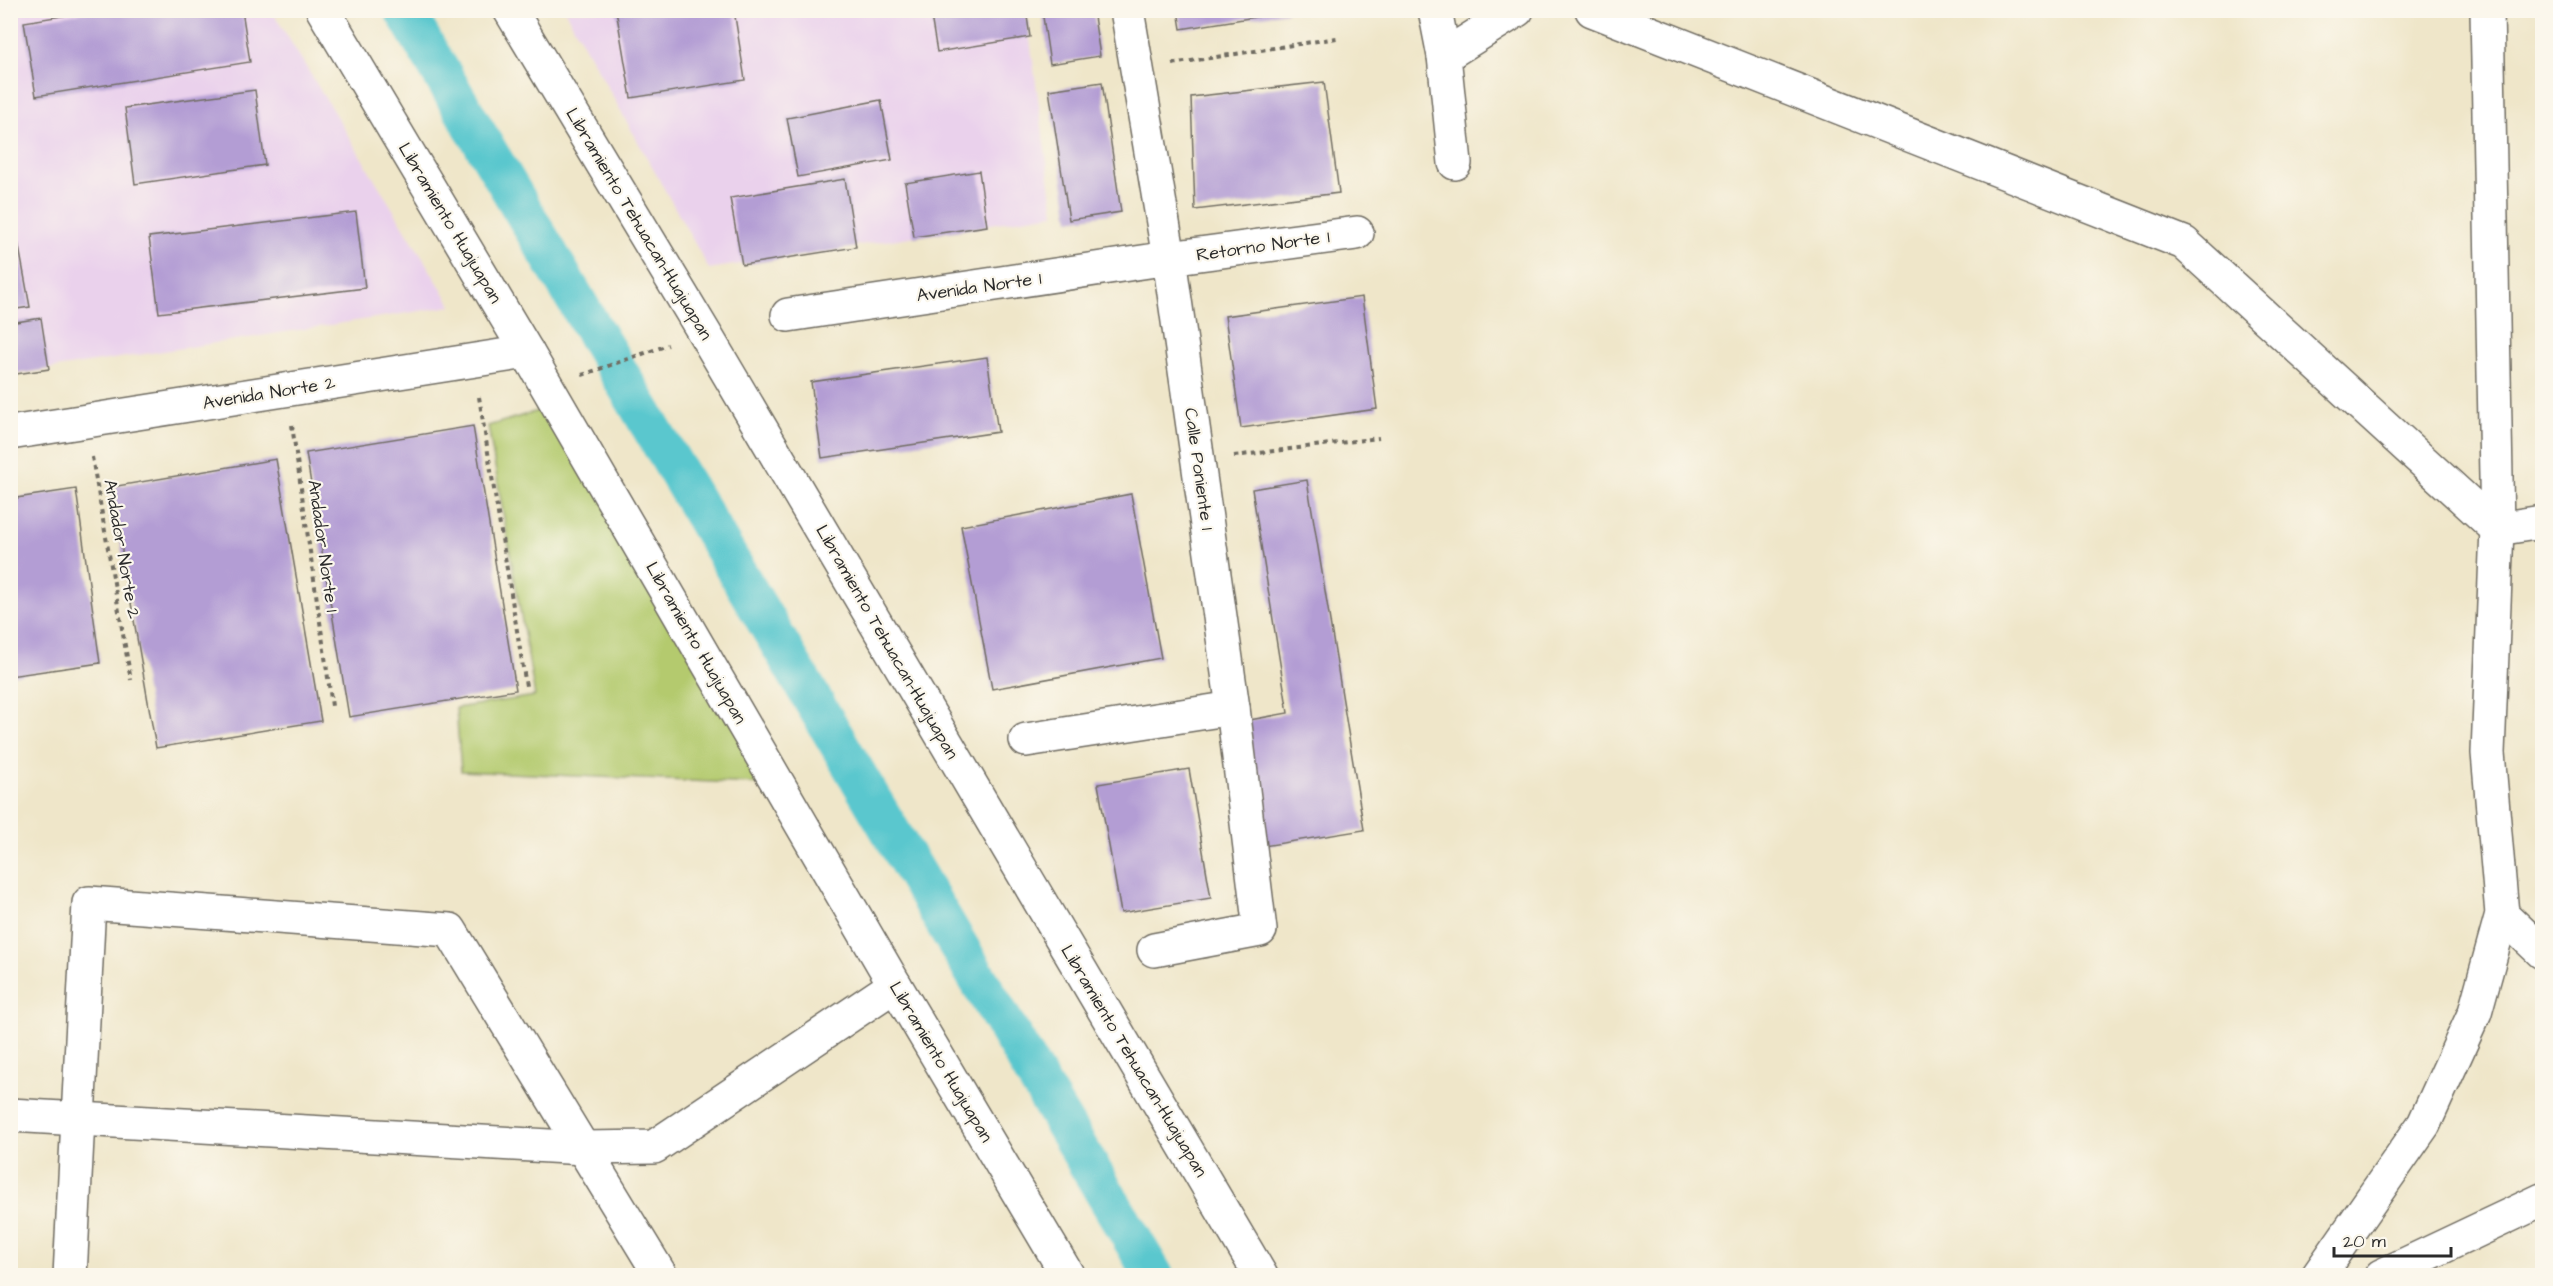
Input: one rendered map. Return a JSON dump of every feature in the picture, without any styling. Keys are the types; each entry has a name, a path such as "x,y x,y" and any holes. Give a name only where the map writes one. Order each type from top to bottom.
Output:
{"street":[{"name":"Libramiento Huajuapan","path":"323,10 528,352 895,985 1068,1275"},
{"name":"Libramiento Tehuacan-Huajuapan","path":"510,10 705,333 1261,1275"},
{"name":"Calle Poniente 1","path":"1126,10 1169,258 1233,708 1260,930 1154,950"},
{"path":"1435,10 1444,56 1455,163"},
{"path":"1444,56 1517,10"},
{"path":"1592,10 2184,243 2497,529"},
{"path":"2318,1275 2424,1124 2475,1012 2502,914 2488,753 2497,529 2487,10"},
{"name":"Retorno Norte 1","path":"1169,258 1357,233"},
{"name":"Avenida Norte 1","path":"788,315 1169,258"},
{"name":"Avenida Norte 2","path":"10,433 528,352"},
{"path":"2497,529 2542,522"},
{"path":"1026,740 1233,708"},
{"path":"69,1275 89,903 450,930 661,1275"},
{"path":"2502,914 2542,952"},
{"path":"10,1115 584,1148 654,1147 895,985"},
{"path":"2381,1275 2542,1200"}],"path":[{"path":"1137,70 1337,38"},
{"path":"546,385 705,333"},
{"path":"472,361 526,686"},
{"name":"Andador Norte 1","path":"287,390 332,706"},
{"path":"479,397 490,395"},
{"name":"Andador Norte 2","path":"86,422 131,680"},
{"path":"1198,460 1379,438"}],"shaded area":[{"path":"11,10 272,11 452,306 49,369 41,318 11,323"},
{"path":"565,11 1026,11 1054,214 709,269"}],"green space":[{"path":"558,405 779,785 461,771 456,708 535,696 488,426"}],"building":[{"path":"99,10 242,10 250,62 36,96 24,22"},
{"path":"616,10 734,10 745,80 631,98"},
{"path":"930,10 1026,10 1030,37 937,52"},
{"path":"1042,10 1093,10 1100,56 1050,64"},
{"path":"1178,10 1287,10 1287,12 1181,29"},
{"path":"1102,82 1121,212 1069,220 1049,90"},
{"path":"1324,82 1339,193 1195,210 1191,97"},
{"path":"255,90 265,165 135,184 125,108"},
{"path":"881,100 892,160 798,177 787,118"},
{"path":"979,171 987,226 914,237 905,183"},
{"path":"845,179 856,247 742,265 730,198"},
{"path":"10,198 30,307 10,310"},
{"path":"356,212 365,288 159,313 149,237"},
{"path":"1362,297 1377,409 1241,428 1225,316"},
{"path":"41,318 49,369 10,375 10,323"},
{"path":"987,357 998,432 822,458 811,382"},
{"path":"473,426 516,690 349,717 306,453"},
{"path":"276,459 321,721 156,748 111,487"},
{"path":"1307,480 1364,830 1264,846 1244,721 1288,713 1252,489"},
{"path":"76,489 100,663 10,676 10,499"},
{"path":"1131,494 1161,658 992,689 961,526"},
{"path":"1189,769 1211,898 1121,913 1098,784"}],"waterway":[{"path":"404,10 1154,1276"}]}
